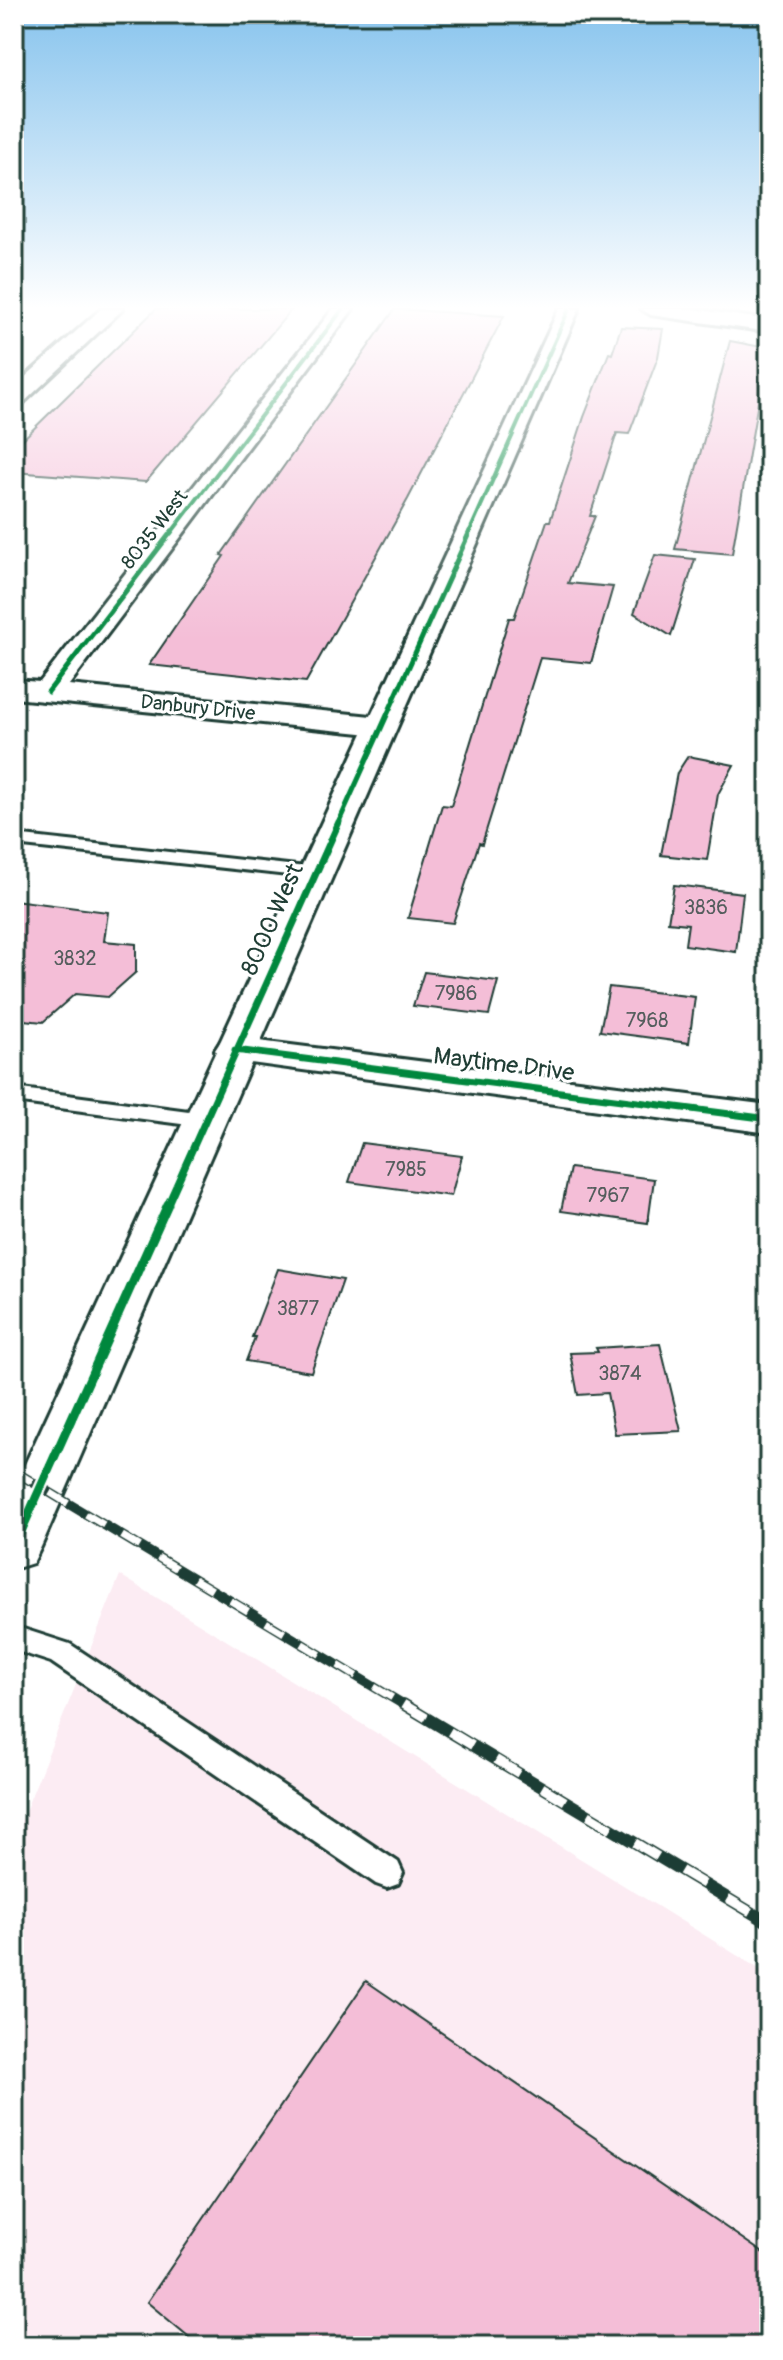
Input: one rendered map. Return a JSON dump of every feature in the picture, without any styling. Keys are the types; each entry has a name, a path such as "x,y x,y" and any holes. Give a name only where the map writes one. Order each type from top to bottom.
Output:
{"street":[{"name":"8035 West","path":"48,692 258,419"},
{"name":"8000 West","path":"14,1547 519,419"},
{"name":"Danbury Drive","path":"14,689 381,726"},
{"name":"Maytime Drive","path":"235,1050 769,1119"}],"lane":[{"path":"14,840 315,873"},
{"path":"14,1095 204,1120"},
{"path":"14,1638 60,1653 387,1873"}],"shaded area":[{"path":"120,1575 769,1975 769,2346 14,2346 14,1839"}],"building":[{"path":"43,419 199,419 146,482 14,472 14,448"},
{"path":"317,419 450,419 306,682 149,665 224,556 221,555"},
{"path":"583,419 635,419 629,434 617,433 590,516 595,516 568,583 613,587 591,663 540,658 482,844 479,843 453,923 408,918 442,805 451,806 509,618 514,618 547,521 550,521"},
{"path":"709,419 755,419 732,554 675,549"},
{"path":"655,555 695,559 671,636 634,613"},
{"path":"688,756 734,765 718,794 707,860 661,855 677,773"},
{"path":"674,885 743,893 736,952 685,945 688,924 668,922"},
{"path":"14,900 108,912 104,941 136,944 136,972 108,997 75,994 43,1022 14,1019"},
{"path":"424,972 498,981 489,1015 413,1006"},
{"path":"609,987 695,997 689,1043 600,1031"},
{"path":"362,1143 462,1156 451,1196 349,1182"},
{"path":"570,1168 654,1179 648,1223 561,1211"},
{"path":"278,1269 343,1280 311,1372 246,1361"},
{"path":"660,1344 681,1431 615,1434 607,1393 578,1395 570,1353"},
{"path":"366,1981 769,2257 769,2346 200,2346 147,2302"}],"railway":[{"path":"14,1471 406,1706"},
{"path":"403,1704 769,1923"}],"cycle path":[{"path":"48,692 258,419"},
{"path":"14,1547 520,419"},
{"path":"235,1050 769,1119"}]}
